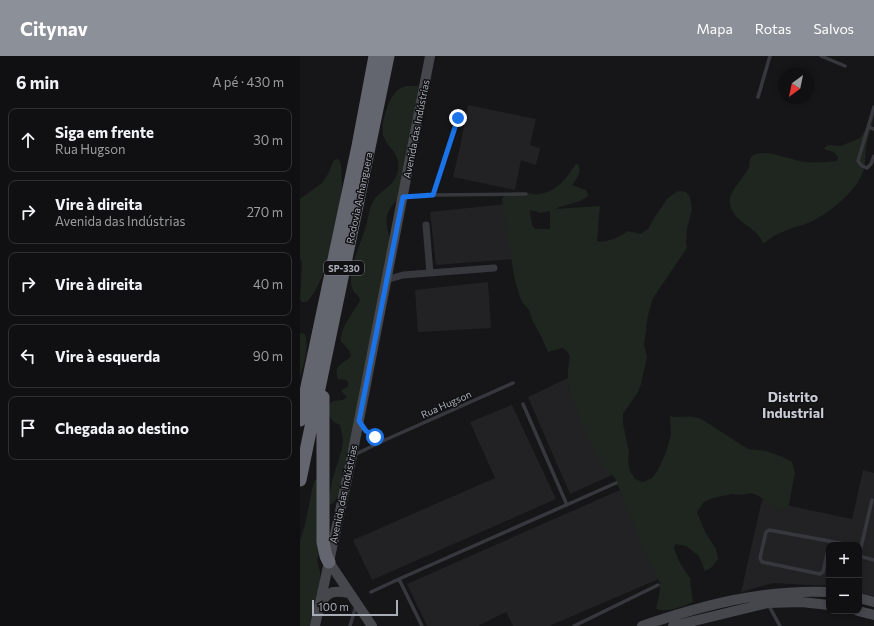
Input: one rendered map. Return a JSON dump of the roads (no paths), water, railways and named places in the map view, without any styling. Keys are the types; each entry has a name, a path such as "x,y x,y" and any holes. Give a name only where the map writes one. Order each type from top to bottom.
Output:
{"highway":[{"name":"Rodovia Anhanguera","path":"300,420 358,146 375,56"},
{"name":"Rodovia Anhanguera","path":"300,480 388,56"},
{"path":"319,387 324,399 322,436 323,542 329,562"}],"street":[{"name":"Avenida das Indústrias","path":"315,626 352,456 430,56"},
{"path":"426,225 430,273"},
{"path":"386,280 403,275 494,268"},
{"path":"329,562 372,626"},
{"path":"319,604 329,593 334,591 349,593"},
{"path":"642,626 673,615 764,594 803,591 826,592"},
{"path":"862,599 874,602"},
{"path":"673,626 768,603 801,602 826,605"},
{"path":"862,612 874,615"}],"lane":[{"path":"758,97 770,56"},
{"path":"821,56 844,66"},
{"path":"874,107 858,161 862,166 867,168 871,164 874,156"},
{"path":"433,195 458,118"},
{"path":"868,127 874,129"},
{"path":"403,197 433,195 526,194"},
{"name":"Rua Hugson","path":"352,456 513,383"},
{"path":"523,404 566,505"},
{"path":"359,421 366,431 375,437 385,440"},
{"path":"371,592 616,483"},
{"path":"862,543 872,500"},
{"path":"826,558 823,572 820,574 762,562 760,558 766,532 769,530 835,542"},
{"path":"862,557 874,560"},
{"path":"400,579 422,626"},
{"path":"574,626 658,585"},
{"path":"350,626 356,603"},
{"path":"768,603 780,626"}],"district":[{"name":"Distrito Industrial","path":"793,404"}]}
